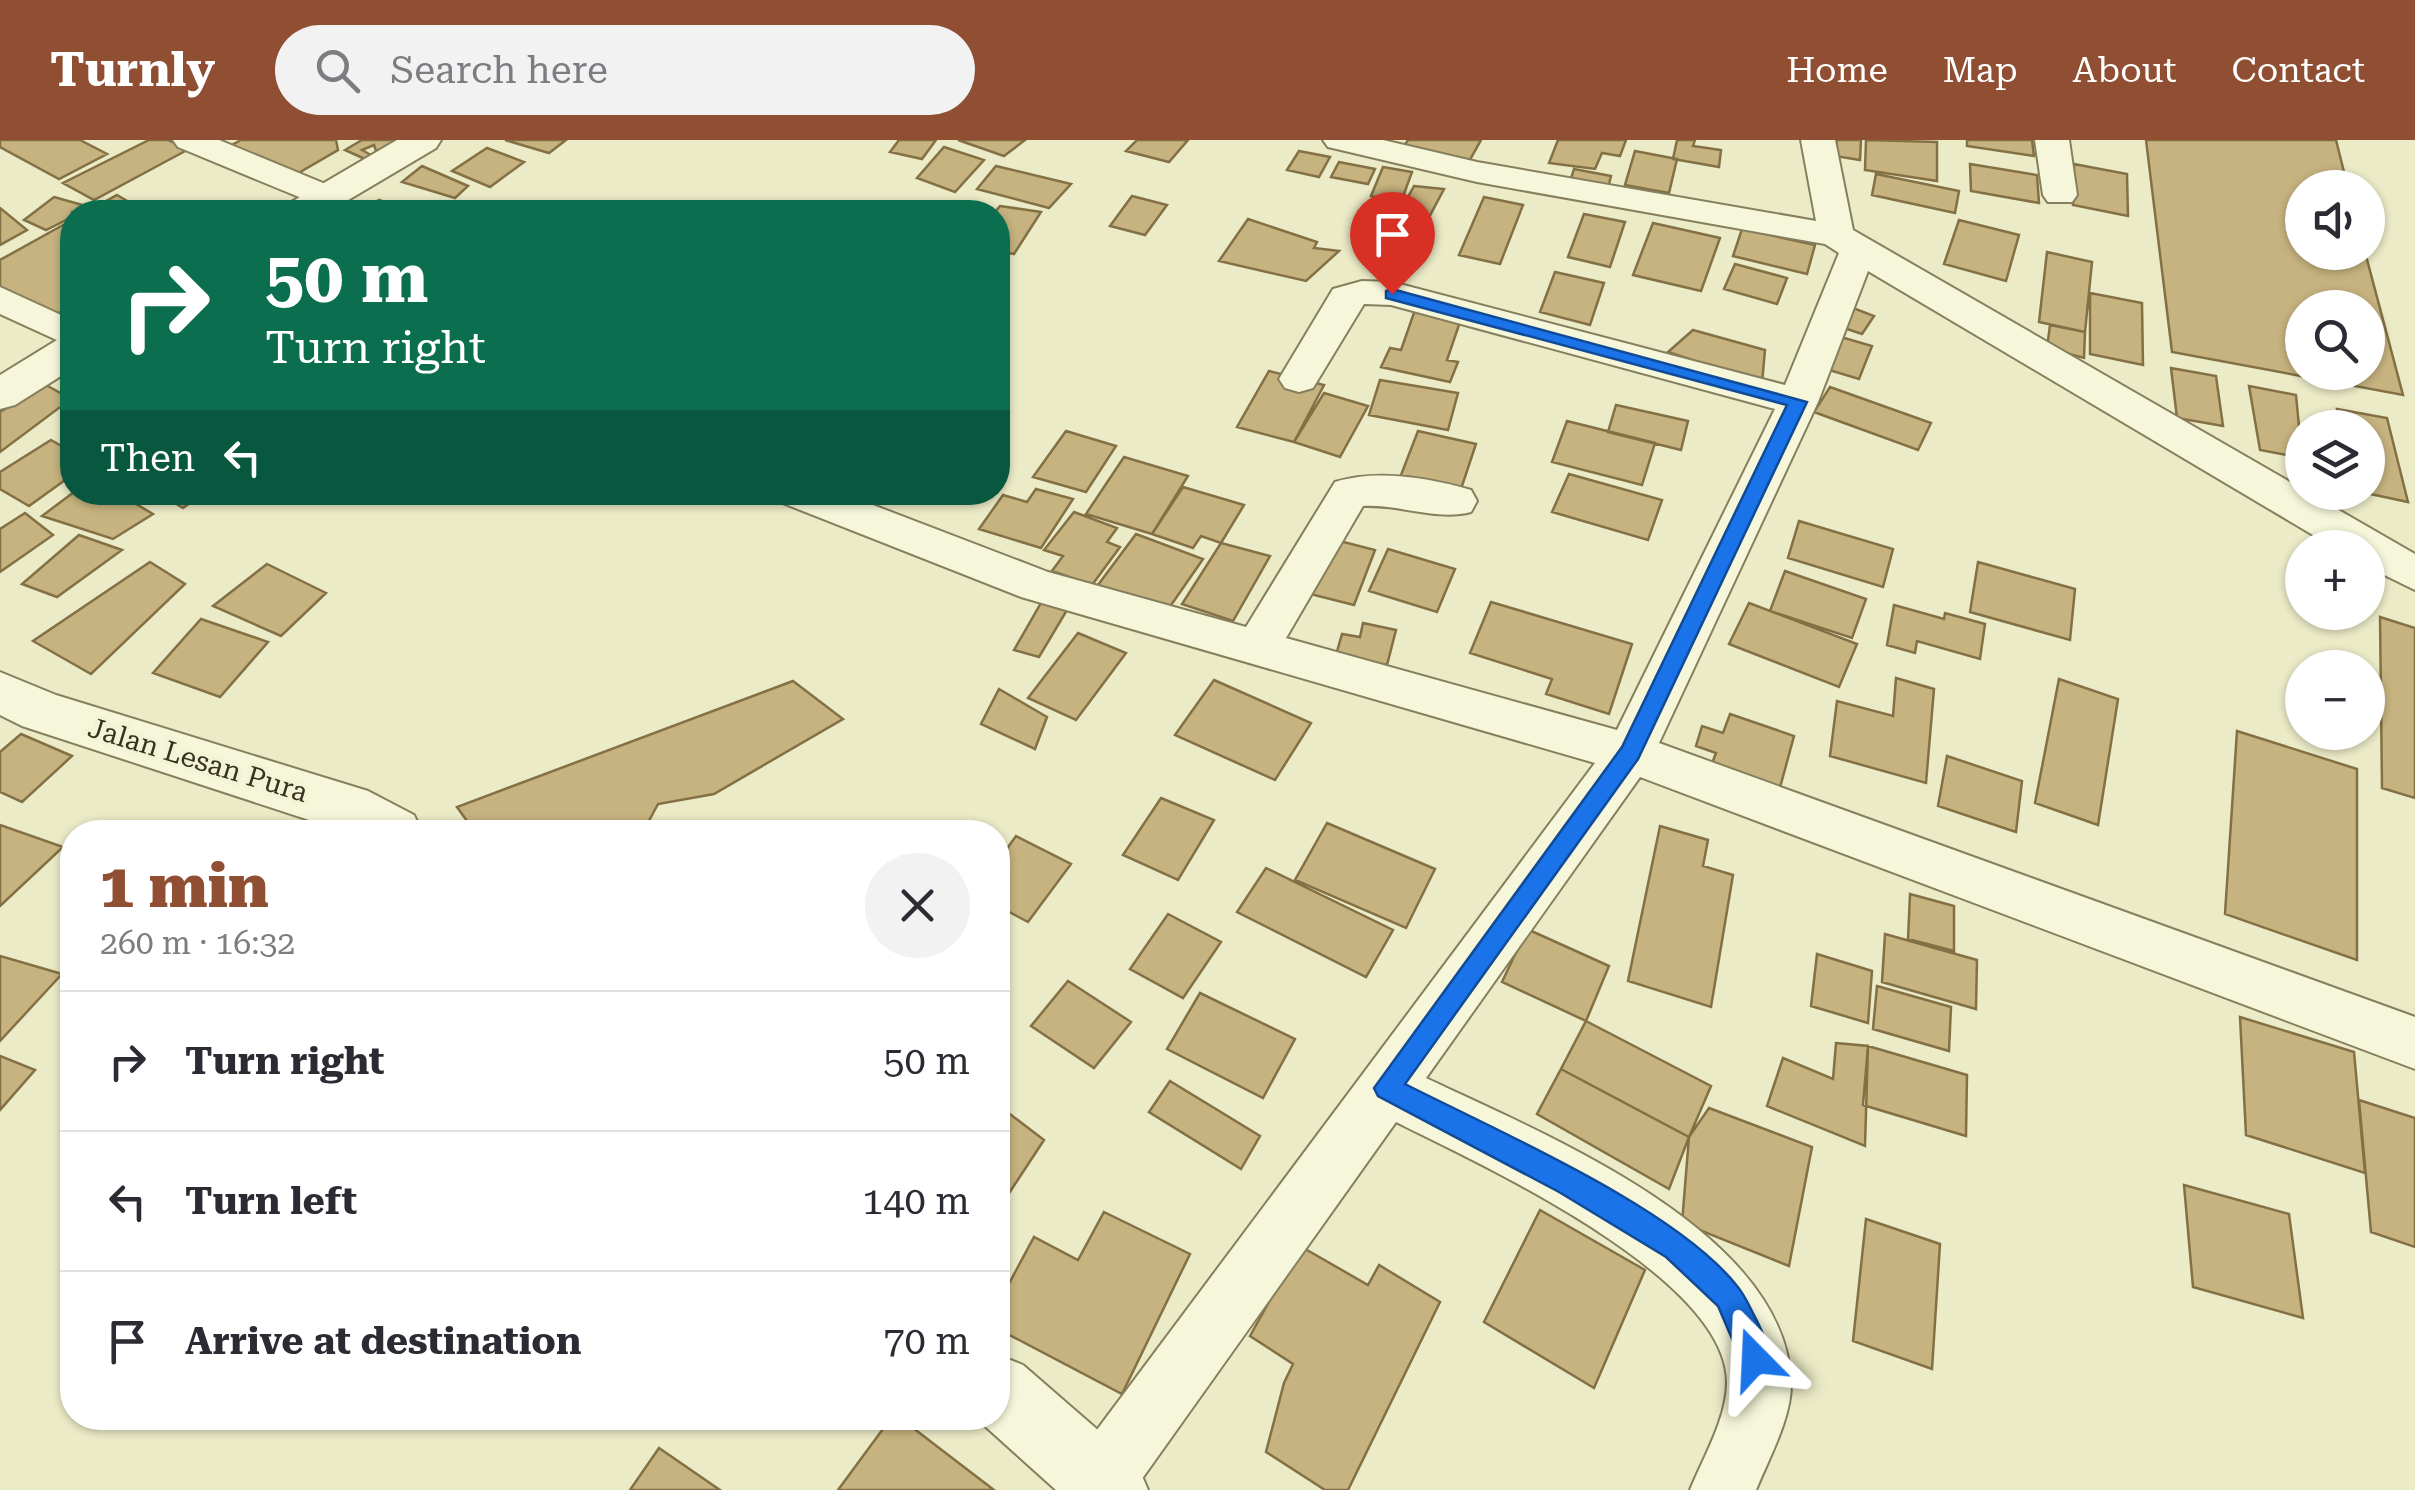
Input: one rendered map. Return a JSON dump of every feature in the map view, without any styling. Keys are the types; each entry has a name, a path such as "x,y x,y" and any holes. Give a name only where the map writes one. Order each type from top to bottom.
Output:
{"street":[{"path":"190,140 307,200"},
{"path":"322,200 423,140"},
{"path":"1340,140 1484,156 1847,243 2415,574"},
{"path":"1010,1401 1102,1487 1630,753 1798,402 1847,243 1818,140"},
{"path":"2052,140 2060,195"},
{"path":"1299,379 1346,296 1362,292 1392,294 1798,402"},
{"path":"0,299 60,330"},
{"path":"0,394 60,357"},
{"path":"1257,648 1350,492 1386,490 1456,502"},
{"path":"829,505 1037,584 1630,753 2415,1042"},
{"name":"Jalan Lesan Pura","path":"0,692 40,711 350,807 373,820"},
{"path":"1387,1088 1569,1183 1676,1247 1728,1296 1750,1338 1759,1380 1745,1437 1723,1490"}],"building":[{"path":"0,140 80,140 107,154 59,179 0,147"},
{"path":"149,140 168,140 189,149 94,200 63,183"},
{"path":"241,140 336,140 338,150 288,179 223,150"},
{"path":"362,140 398,140 384,149 376,151 374,145 362,150 371,155 365,159 345,150"},
{"path":"505,140 566,140 549,153"},
{"path":"899,140 936,140 922,159 890,152"},
{"path":"958,140 1025,140 1004,156"},
{"path":"1137,140 1188,140 1169,162 1126,151"},
{"path":"1408,140 1481,140 1467,165 1402,149"},
{"path":"1558,140 1626,140 1620,156 1602,153 1595,169 1549,163"},
{"path":"1677,140 1695,140 1693,146 1721,150 1719,167 1673,159"},
{"path":"1837,140 1861,140 1860,160 1835,156"},
{"path":"1866,140 1937,142 1937,181 1865,170"},
{"path":"1967,140 2032,140 2034,156 1967,146"},
{"path":"2146,140 2336,140 2344,170 2285,170 2285,270 2370,270 2375,290 2285,290 2285,373 2172,352"},
{"path":"944,147 984,160 955,192 917,178"},
{"path":"487,148 524,162 490,187 452,171"},
{"path":"1299,151 1330,157 1319,177 1287,170"},
{"path":"1635,151 1677,159 1669,193 1625,185"},
{"path":"1339,162 1375,169 1368,184 1331,177"},
{"path":"1970,164 2037,175 2039,203 1971,191"},
{"path":"2074,164 2127,174 2128,216 2073,205"},
{"path":"422,166 468,186 455,198 402,182"},
{"path":"996,166 1071,184 1049,208 977,189"},
{"path":"1383,167 1412,172 1401,202 1371,196"},
{"path":"1574,169 1611,176 1607,192 1569,185"},
{"path":"1876,174 1959,191 1955,213 1872,195"},
{"path":"1414,186 1444,189 1401,270 1372,263"},
{"path":"1132,196 1167,205 1145,235 1110,226"},
{"path":"54,197 65,200 60,200 60,223 46,230 24,220"},
{"path":"1484,197 1523,205 1500,264 1459,255"},
{"path":"1010,207 1041,212 1014,254 1010,253"},
{"path":"0,208 27,230 0,245"},
{"path":"1584,214 1625,222 1610,267 1568,257"},
{"path":"1248,219 1317,242 1314,248 1339,251 1306,281 1219,261"},
{"path":"1959,220 2019,235 2006,281 1944,264"},
{"path":"1653,223 1720,238 1701,291 1633,275"},
{"path":"60,227 60,312 53,316 0,288 0,260"},
{"path":"1742,229 1815,245 1807,274 1733,256"},
{"path":"2047,252 2092,262 2085,332 2039,322"},
{"path":"1735,264 1787,278 1777,304 1724,289"},
{"path":"1555,272 1604,283 1590,325 1540,312"},
{"path":"2090,293 2142,303 2143,365 2090,354"},
{"path":"1848,306 1874,316 1862,334 1835,325"},
{"path":"1415,310 1461,319 1447,360 1458,362 1450,382 1381,367 1390,348 1401,350"},
{"path":"2050,325 2085,332 2084,358 2047,348"},
{"path":"2385,327 2403,395 2376,390 2385,390"},
{"path":"1693,330 1765,350 1762,383 1668,352"},
{"path":"1834,335 1872,346 1859,379 1819,367"},
{"path":"2171,368 2216,376 2223,426 2177,418"},
{"path":"1269,371 1324,385 1294,442 1237,427"},
{"path":"1380,380 1458,393 1448,430 1369,415"},
{"path":"46,385 60,393 60,407 0,452 0,412"},
{"path":"2249,386 2296,395 2297,410 2285,410 2285,455 2260,450"},
{"path":"1830,387 1931,423 1918,450 1814,412"},
{"path":"1324,393 1368,406 1340,457 1294,442"},
{"path":"1616,405 1688,421 1681,450 1608,432"},
{"path":"2385,418 2387,418 2408,502 2385,497"},
{"path":"1567,421 1655,443 1642,485 1552,462"},
{"path":"1066,431 1116,446 1086,492 1033,477"},
{"path":"1418,431 1476,444 1461,489 1401,475"},
{"path":"51,440 60,445 60,484 29,506 0,489 0,472"},
{"path":"1124,457 1188,476 1152,534 1086,514"},
{"path":"1569,474 1662,500 1648,540 1552,512"},
{"path":"1183,487 1244,505 1221,543 1201,536 1193,548 1152,534"},
{"path":"1036,489 1073,499 1041,548 979,529 996,505 1010,505 1010,497 1027,502"},
{"path":"60,502 138,505 153,514 113,539 42,516"},
{"path":"1074,512 1117,528 1107,542 1120,547 1092,585 1052,571 1063,556 1044,550"},
{"path":"25,513 53,535 0,572 0,529"},
{"path":"1799,521 1893,549 1883,587 1788,558"},
{"path":"1136,534 1203,559 1167,611 1098,585"},
{"path":"79,535 122,550 57,597 22,584"},
{"path":"1332,539 1375,550 1354,605 1310,594"},
{"path":"1221,543 1270,556 1233,621 1182,604"},
{"path":"1388,549 1455,569 1437,612 1369,591"},
{"path":"150,562 185,584 91,674 33,641"},
{"path":"1978,562 2075,589 2070,640 1970,612"},
{"path":"267,564 326,593 281,636 213,606"},
{"path":"1785,571 1866,599 1852,638 1770,611"},
{"path":"1491,602 1632,644 1609,714 1546,694 1552,679 1470,653"},
{"path":"1041,603 1067,610 1039,657 1014,650"},
{"path":"1749,603 1857,644 1839,687 1729,644"},
{"path":"1894,605 1944,619 1945,613 1985,624 1980,659 1917,641 1915,653 1887,645"},
{"path":"201,619 268,642 220,697 153,673"},
{"path":"2385,619 2415,628 2415,798 2382,788 2385,650 2380,650 2380,630 2385,630"},
{"path":"1363,623 1396,630 1387,665 1336,655 1342,634 1360,637"},
{"path":"1078,633 1126,653 1076,720 1028,698"},
{"path":"1896,678 1934,689 1926,783 1830,756 1837,701 1893,716"},
{"path":"2059,679 2118,699 2098,825 2035,803"},
{"path":"1214,680 1311,723 1275,780 1175,735"},
{"path":"793,681 843,719 714,794 658,804 649,820 466,820 457,807"},
{"path":"999,689 1047,717 1035,749 981,724"},
{"path":"1730,714 1794,736 1778,795 1709,771 1716,753 1696,746 1702,726 1723,733"},
{"path":"2237,731 2285,746 2285,750 2297,750 2357,769 2357,960 2225,914"},
{"path":"21,734 72,756 22,802 0,792 0,752"},
{"path":"1947,756 2022,781 2016,832 1938,806"},
{"path":"1161,798 1214,820 1178,880 1123,855"},
{"path":"1327,823 1435,869 1406,928 1295,880"},
{"path":"0,825 60,846 60,850 0,906"},
{"path":"1660,826 1708,840 1703,866 1733,875 1711,1007 1628,981"},
{"path":"1016,836 1071,864 1028,922 1010,912 1010,844"},
{"path":"1266,868 1393,930 1366,977 1237,912"},
{"path":"1910,894 1954,906 1954,951 1908,939"},
{"path":"1168,914 1221,942 1183,998 1130,969"},
{"path":"1527,929 1609,966 1586,1021 1502,982"},
{"path":"1885,934 1977,960 1976,1009 1882,982"},
{"path":"1817,954 1872,971 1868,1023 1811,1006"},
{"path":"0,956 60,973 60,976 0,1041"},
{"path":"1068,981 1131,1022 1094,1068 1031,1026"},
{"path":"1877,986 1951,1007 1949,1051 1873,1029"},
{"path":"1200,993 1295,1039 1263,1098 1167,1049"},
{"path":"2240,1017 2354,1052 2365,1173 2246,1135"},
{"path":"1586,1021 1711,1086 1689,1137 1561,1069"},
{"path":"1836,1043 1868,1046 1865,1146 1767,1106 1783,1058 1833,1079"},
{"path":"1868,1046 1967,1075 1966,1136 1863,1105"},
{"path":"0,1056 35,1070 0,1110"},
{"path":"1561,1069 1689,1137 1669,1189 1537,1114"},
{"path":"1170,1081 1260,1136 1241,1169 1149,1112"},
{"path":"2359,1100 2415,1118 2415,1247 2371,1232"},
{"path":"1709,1108 1812,1147 1789,1266 1682,1223 1689,1137"},
{"path":"1010,1114 1044,1140 1010,1192"},
{"path":"2184,1185 2289,1214 2303,1318 2193,1287"},
{"path":"1540,1210 1645,1270 1594,1388 1484,1322"},
{"path":"1104,1212 1190,1254 1122,1394 1010,1335 1010,1282 1034,1237 1078,1260"},
{"path":"1866,1219 1940,1244 1932,1369 1853,1341"},
{"path":"1300,1246 1368,1285 1379,1265 1440,1302 1348,1490 1325,1490 1266,1452 1284,1383 1293,1364 1250,1336"},
{"path":"882,1430 916,1430 994,1490 838,1490"},
{"path":"659,1448 720,1490 630,1490"}],"route":[{"path":"1392,294 1798,402 1630,753 1387,1088 1569,1183 1676,1247 1728,1296 1750,1338 1755,1359"}]}
